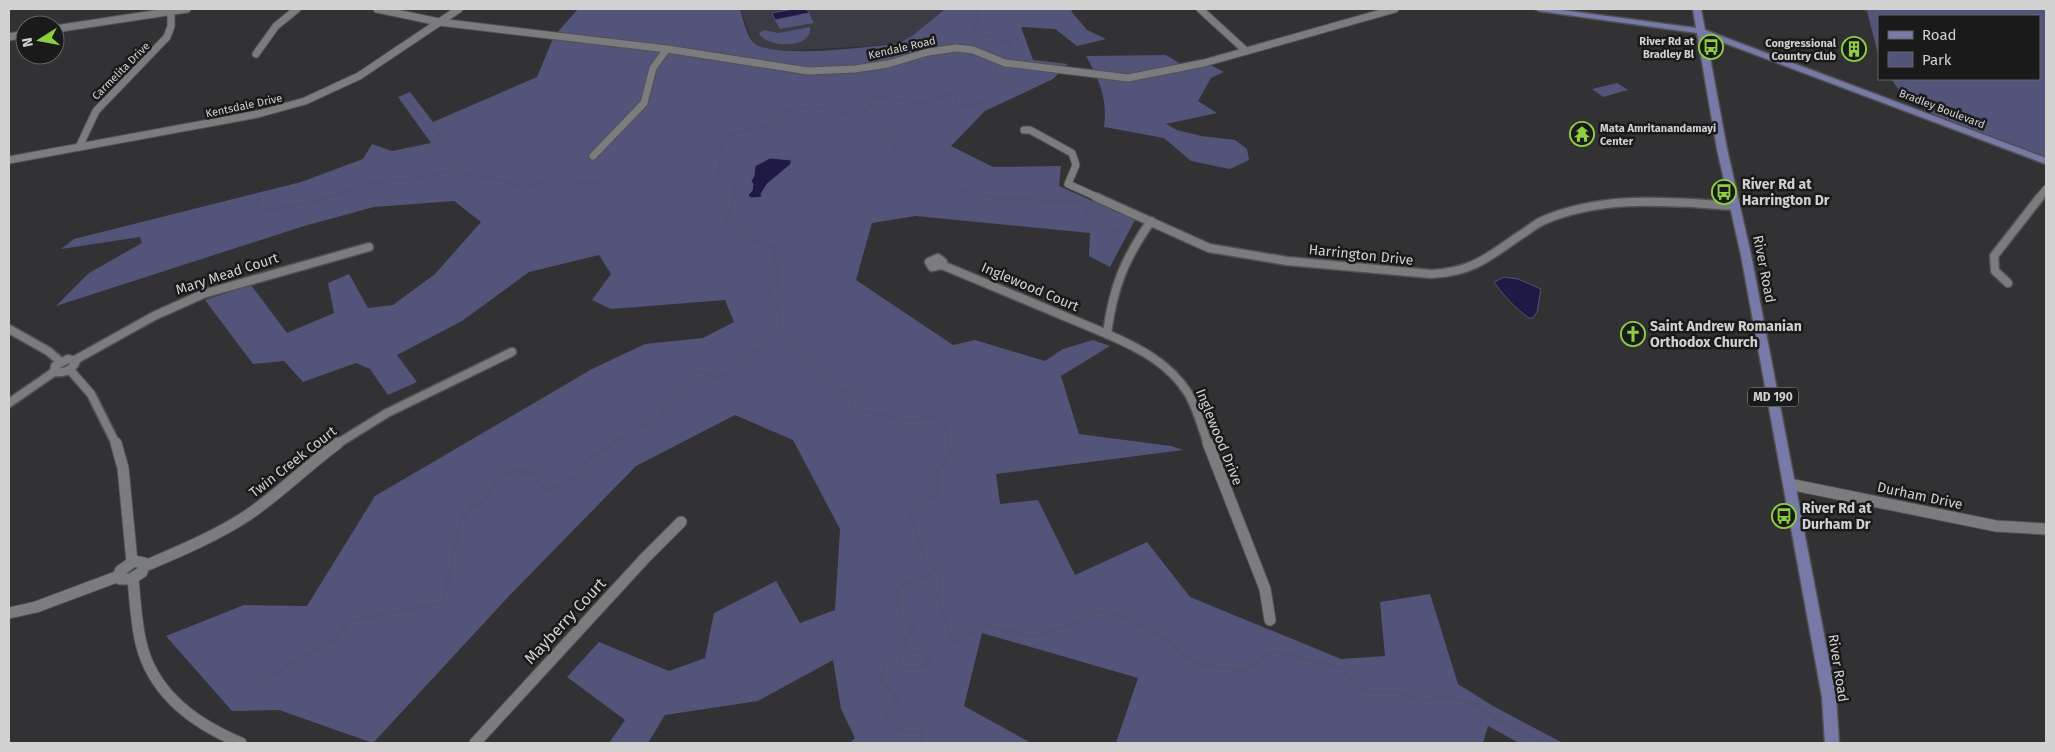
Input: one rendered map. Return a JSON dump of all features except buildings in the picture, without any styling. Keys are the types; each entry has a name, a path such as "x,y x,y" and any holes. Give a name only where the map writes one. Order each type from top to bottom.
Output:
{"main road":[{"name":"Bradley Boulevard","path":"1539,9 1701,31 2046,161"},
{"name":"River Road","path":"1697,9 1722,149 1736,206 1829,697 1832,743"}],"street":[{"path":"65,27 187,9"},
{"path":"256,54 276,26 297,9"},
{"name":"Kendale Road","path":"377,9 439,22 667,49 808,71 854,69 888,64 946,48 973,50 1002,62 1128,78 1204,63 1395,9"},
{"name":"Kentsdale Drive","path":"9,160 258,114 305,101 359,76 460,9"},
{"path":"1200,9 1246,51"},
{"name":"Carmelita Drive","path":"79,147 88,124 96,111 167,37 172,26 172,10"},
{"path":"593,156 644,103 653,68 667,49"},
{"name":"Harrington Drive","path":"1024,130 1054,142 1072,153 1076,165 1068,184 1151,221 1182,238 1209,248 1287,261 1431,274 1453,273 1477,265 1540,222 1585,206 1644,200 1736,206"},
{"path":"2008,284 1996,271 1994,256 2046,189"},
{"path":"1107,334 1115,283 1125,259 1151,221"},
{"name":"Mary Mead Court","path":"75,360 154,316 202,294 369,247"},
{"name":"Inglewood Court","path":"942,266 1107,334"},
{"path":"9,328 48,351 61,362"},
{"name":"Inglewood Drive","path":"1107,334 1153,355 1177,377 1189,396 1265,588 1270,620"},
{"name":"Twin Creek Court","path":"144,566 224,530 262,505 320,456 350,435 512,352"},
{"path":"9,403 28,388 54,372 60,373 70,370 75,365 75,360 61,362 54,368 54,372"},
{"path":"70,370 91,394 116,443 123,468 132,562"},
{"name":"Durham Drive","path":"1789,484 1996,526 2046,529"},
{"name":"Mayberry Court","path":"475,743 645,558 681,522"},
{"path":"9,612 36,607 119,576 122,568 132,562 141,562 144,566 142,572 133,578 123,580 119,576"},
{"path":"133,578 140,636 147,663 168,696 203,726 241,743"}],"shaded area":[{"path":"740,9 945,9 912,37 897,44 786,51 764,49 753,42"},
{"path":"793,9 807,9 809,13 775,20 772,13"},
{"path":"770,158 791,160 791,164 767,184 761,194 762,197 751,198 748,195 752,191 753,184 751,181 754,176 755,166"},
{"path":"1504,277 1518,279 1541,289 1537,312 1533,318 1529,318 1515,306 1494,282"}],"green space":[{"path":"578,9 740,9 750,38 762,47 777,50 821,51 897,44 912,36 945,9 1074,9 1071,11 1087,30 1106,39 1077,46 1055,29 1021,27 1033,60 1068,64 1053,79 985,111 951,146 993,167 1061,166 1059,186 1135,220 1110,267 1089,256 1090,233 916,216 872,223 856,280 953,345 975,340 1045,361 1063,349 1093,340 1110,346 1061,376 1079,434 1171,446 1183,450 996,474 1000,504 1038,500 1075,575 1147,542 1190,597 1341,659 1385,656 1380,602 1430,594 1458,684 1493,706 1563,743 1519,743 1488,726 1483,743 1116,743 1138,678 982,633 964,706 1031,743 850,743 855,738 841,709 833,660 758,701 665,715 648,743 609,743 625,720 567,677 599,642 669,671 705,658 714,613 776,581 800,623 835,610 840,529 793,440 735,415 636,466 509,596 373,743 279,710 232,711 166,636 244,605 307,606 375,496 592,369 645,344 703,338 734,322 725,300 611,309 592,300 611,274 599,255 529,272 462,321 397,355 417,382 388,395 370,369 356,363 303,382 284,361 253,364 205,300 251,285 287,333 334,313 328,283 349,274 368,308 393,305 435,274 481,222 454,201 374,207 304,226 56,306 89,273 142,243 140,237 61,249 74,239 301,182 363,159 372,144 392,151 431,143 398,97 410,92 433,122 537,77 554,36"},
{"name":"Congressional Country Club","path":"1862,9 2046,9 2046,157 1937,116 1904,97 1892,80 2040,80 2040,15 1878,15 1878,54 1867,11"},
{"path":"809,13 814,23 780,29 775,20"},
{"path":"810,27 809,35 804,40 788,44 778,44 770,41 763,38 759,33 764,30 778,33"},
{"path":"1166,55 1189,69 1211,65 1224,72 1211,78 1198,101 1217,113 1166,124 1177,130 1201,136 1235,140 1247,149 1249,160 1230,169 1191,161 1164,138 1104,127 1105,108 1101,90 1086,56"},
{"path":"1617,83 1628,90 1603,97 1592,89"}],"waterway":[{"path":"735,198 736,186 719,176 721,149 725,141 739,132 775,125 784,111 816,107 849,115 862,112 871,106 868,99 878,96 922,104 947,94 958,98 955,102 970,106 985,102 1012,84 1013,80 995,71 1011,44 996,37 979,36 975,29 978,9"},
{"path":"408,101 429,126 445,140 445,149 462,174 488,177 525,187 546,181 604,183"},
{"path":"882,128 894,136 888,141 895,147 896,156 907,163 961,189 1002,198"},
{"path":"327,198 364,184 459,171"},
{"path":"735,197 725,225 742,235 774,247 779,282 769,292 778,309 781,330"},
{"path":"986,197 1002,198"},
{"path":"259,199 255,204 264,211 310,203 327,198"},
{"path":"1002,198 1084,203 1086,212 1109,228 1121,233"},
{"path":"611,444 660,416 692,372 704,373 716,378 728,373 729,366 757,351 781,330"},
{"path":"781,330 798,349 817,363 837,388 857,396 850,401 854,410 913,421 929,415 946,424 949,444"},
{"path":"250,695 277,672 334,639 351,620 443,603 461,520 472,506 482,502 502,475 515,471 534,473 541,486 550,490 576,476 584,463 613,443"},
{"path":"935,570 926,560 910,511 939,492 937,473 950,454 949,443"},
{"path":"922,743 922,730 907,733 892,727 886,713 897,701 891,690 881,684 885,661 898,657 902,668 921,667 930,662 922,652 909,653 905,641 914,628 901,615 897,600 899,587 923,578 935,570"},
{"path":"935,570 941,574 938,599 955,644 982,625 1035,637 1078,621 1091,610 1130,617 1150,632 1168,639 1182,655 1200,664 1244,671 1274,651 1342,668 1354,685 1365,691 1397,692 1423,700 1448,696 1475,704 1497,720 1545,743"}],"place":[{"name":"River Rd at Bradley Bl","path":"1711,47"},
{"name":"Congressional Country Club","path":"1854,49"},
{"name":"Mata Amritanandamayi Center","path":"1582,134"},
{"name":"River Rd at Harrington Dr","path":"1724,192"},
{"name":"Saint Andrew Romanian Orthodox Church","path":"1633,334"},
{"name":"River Rd at Durham Dr","path":"1784,516"}]}
